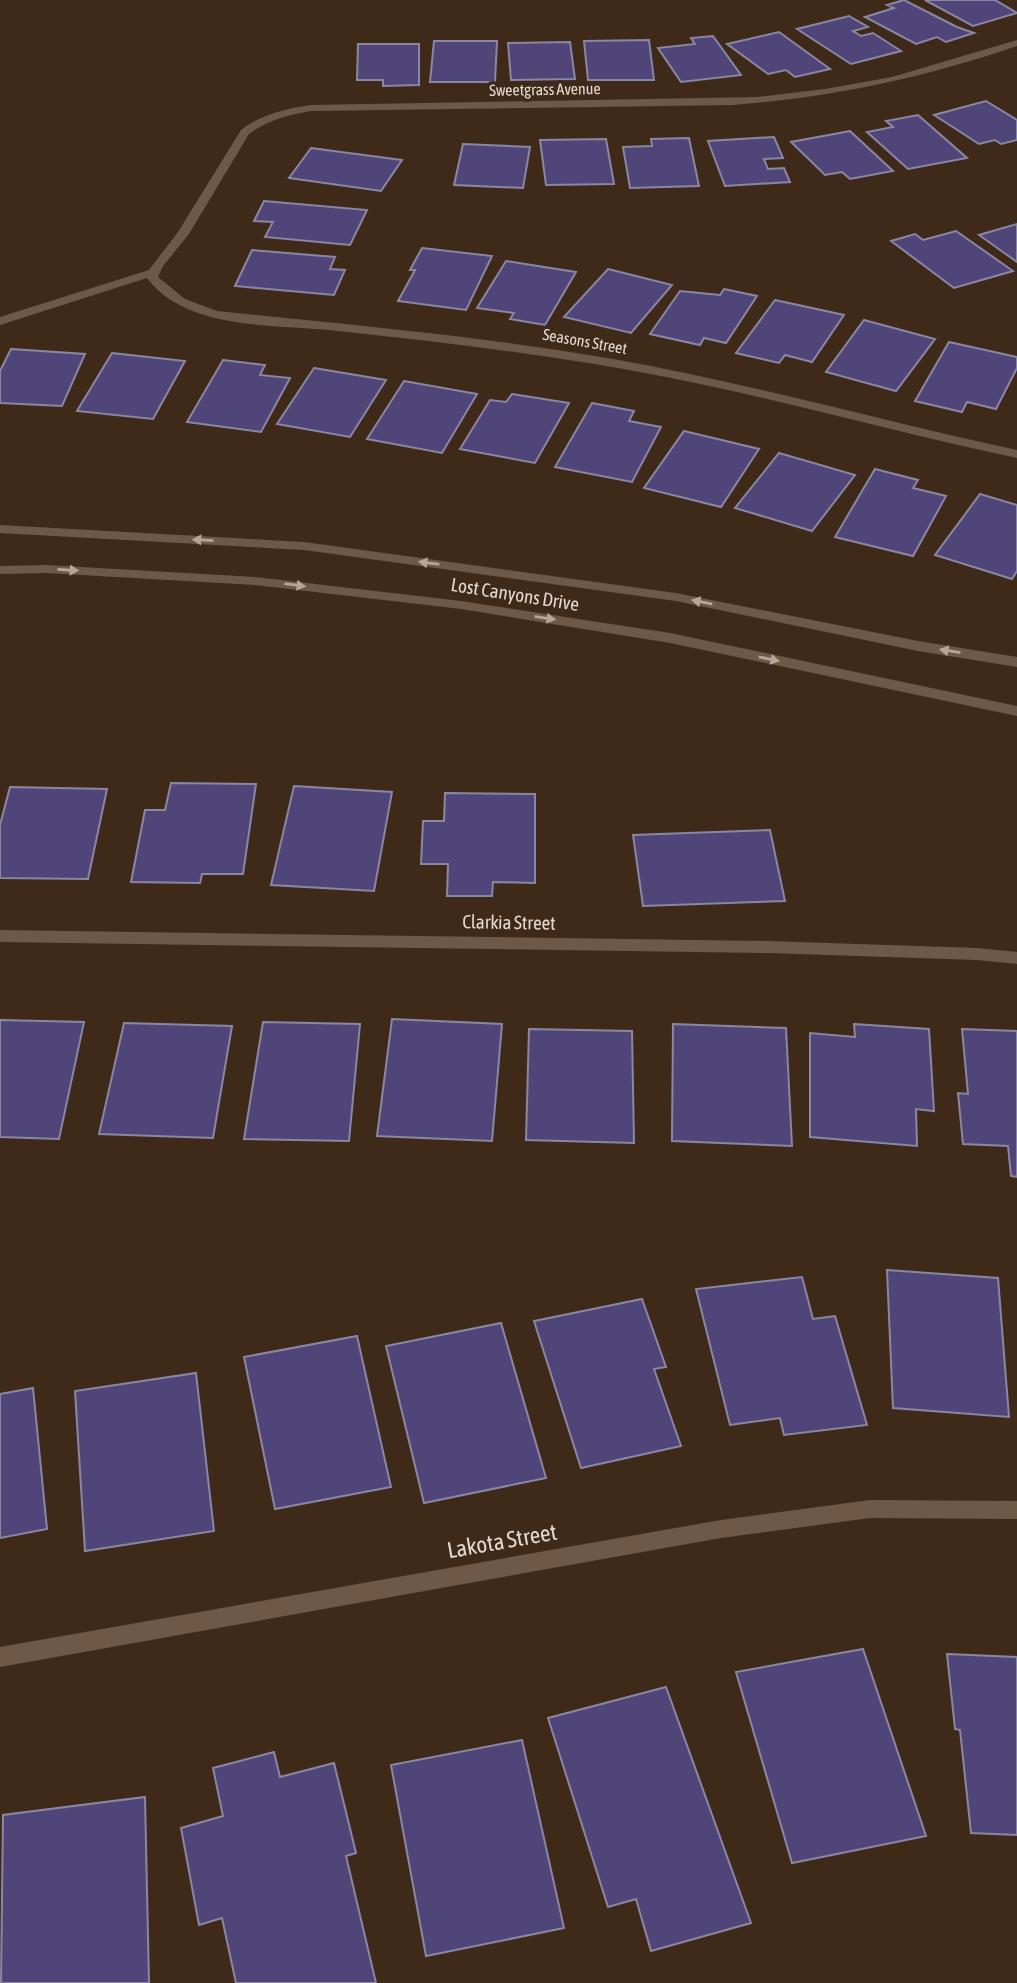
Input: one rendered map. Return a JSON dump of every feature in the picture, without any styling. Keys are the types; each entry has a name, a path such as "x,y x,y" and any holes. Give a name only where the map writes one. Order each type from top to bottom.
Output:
{"street":[{"name":"Sweetgrass Avenue","path":"153,275 183,234 244,132 260,121 283,112 311,108 734,102 799,97 860,88 916,75 1017,43"},
{"path":"0,321 153,275"},
{"name":"Seasons Street","path":"153,275 164,294 186,307 216,315 578,357 667,373 1017,454"},
{"name":"Lost Canyons Drive","path":"0,528 304,546 676,597 918,646 1017,662"},
{"name":"Lost Canyons Drive","path":"0,570 47,569 255,581 461,605 670,638 1017,711"},
{"name":"Clarkia Street","path":"0,936 754,946 977,954 1017,958"},
{"name":"Lakota Street","path":"0,1657 720,1529 870,1509 1017,1510"}],"building":[{"path":"904,0 974,33 946,42 937,37 916,44 865,17 894,8 887,5"},
{"path":"925,0 995,0 1017,13 973,26"},
{"path":"849,16 868,27 853,31 861,36 873,33 901,51 851,64 797,29"},
{"path":"779,32 830,69 795,77 786,70 768,74 727,44"},
{"path":"713,36 741,75 681,82 658,48 695,44 691,38"},
{"path":"649,40 654,80 588,80 584,41"},
{"path":"434,41 497,41 495,82 430,82"},
{"path":"570,42 575,79 511,80 508,43"},
{"path":"358,44 419,44 419,85 383,86 383,80 357,80"},
{"path":"986,101 1017,120 1017,140 1001,144 995,140 979,144 934,115"},
{"path":"918,115 967,158 908,169 867,132 893,127 886,121"},
{"path":"850,131 893,171 850,179 842,172 825,175 791,142"},
{"path":"774,137 783,158 764,159 768,169 784,168 790,182 725,186 708,141"},
{"path":"689,138 699,186 630,188 623,147 652,146 651,139"},
{"path":"606,139 614,184 546,185 540,140"},
{"path":"463,144 530,147 523,188 454,185"},
{"path":"311,148 402,160 381,191 289,178"},
{"path":"264,201 367,210 350,245 265,237 273,222 254,221"},
{"path":"1017,224 1017,262 979,235"},
{"path":"956,231 1013,271 954,288 891,241 915,234 923,240"},
{"path":"422,248 492,256 466,310 398,301 415,270 410,270"},
{"path":"252,250 335,257 330,269 345,270 334,295 235,286"},
{"path":"506,261 576,272 545,325 510,319 514,313 477,308"},
{"path":"608,269 672,285 631,333 564,317"},
{"path":"724,289 757,296 726,343 704,338 700,345 650,334 680,291 720,295"},
{"path":"775,300 844,315 812,362 785,355 779,363 736,353"},
{"path":"864,320 935,339 896,391 826,372"},
{"path":"949,342 1017,357 1017,368 996,409 967,402 962,412 915,401"},
{"path":"11,349 85,354 62,406 0,403 0,371"},
{"path":"112,353 185,361 153,419 77,411"},
{"path":"223,360 265,365 260,375 290,378 261,432 187,422"},
{"path":"314,368 386,380 350,437 277,424"},
{"path":"404,381 477,394 442,453 367,439"},
{"path":"512,394 569,403 535,463 460,449 490,400 506,402"},
{"path":"592,403 634,411 629,421 661,427 632,482 555,467"},
{"path":"684,431 759,449 721,507 644,488"},
{"path":"779,453 855,475 812,531 735,508"},
{"path":"875,469 918,480 913,488 946,496 913,556 835,537"},
{"path":"980,494 1017,505 1017,571 1012,579 935,555"},
{"path":"171,783 256,784 243,874 202,874 200,883 131,882 145,810 165,810"},
{"path":"294,786 392,792 374,891 271,885"},
{"path":"10,787 107,789 88,879 0,878 0,825"},
{"path":"445,793 535,794 535,883 493,882 492,896 447,896 448,864 421,864 423,821 444,821"},
{"path":"770,830 785,901 643,906 633,835"},
{"path":"392,1019 502,1024 492,1141 377,1136"},
{"path":"0,1020 84,1022 59,1139 0,1137"},
{"path":"263,1022 360,1024 349,1141 244,1139"},
{"path":"124,1023 232,1026 213,1138 99,1134"},
{"path":"673,1024 786,1028 792,1146 672,1141"},
{"path":"854,1024 929,1029 934,1111 916,1109 917,1146 810,1137 810,1033 855,1037"},
{"path":"529,1029 632,1031 634,1143 526,1140"},
{"path":"962,1029 1017,1031 1017,1177 1011,1176 1008,1146 963,1144 958,1093 968,1094"},
{"path":"887,1270 998,1278 1009,1417 893,1408"},
{"path":"802,1277 813,1319 835,1316 867,1425 784,1435 780,1418 730,1425 696,1289"},
{"path":"642,1299 666,1367 654,1369 681,1446 581,1468 534,1321"},
{"path":"501,1323 546,1478 424,1503 386,1346"},
{"path":"357,1336 391,1487 275,1509 244,1357"},
{"path":"196,1373 214,1531 85,1551 75,1391"},
{"path":"33,1388 47,1529 0,1538 0,1394"},
{"path":"863,1649 926,1836 792,1863 736,1672"},
{"path":"947,1654 1017,1657 1017,1835 971,1833 960,1730 955,1729"},
{"path":"666,1687 751,1923 651,1951 636,1899 608,1907 548,1718"},
{"path":"522,1740 564,1928 426,1956 391,1765"},
{"path":"274,1752 280,1777 334,1763 356,1853 346,1856 376,1983 236,1983 222,1918 199,1925 181,1828 223,1816 213,1768"},
{"path":"145,1797 149,1983 1,1983 3,1815"}]}
